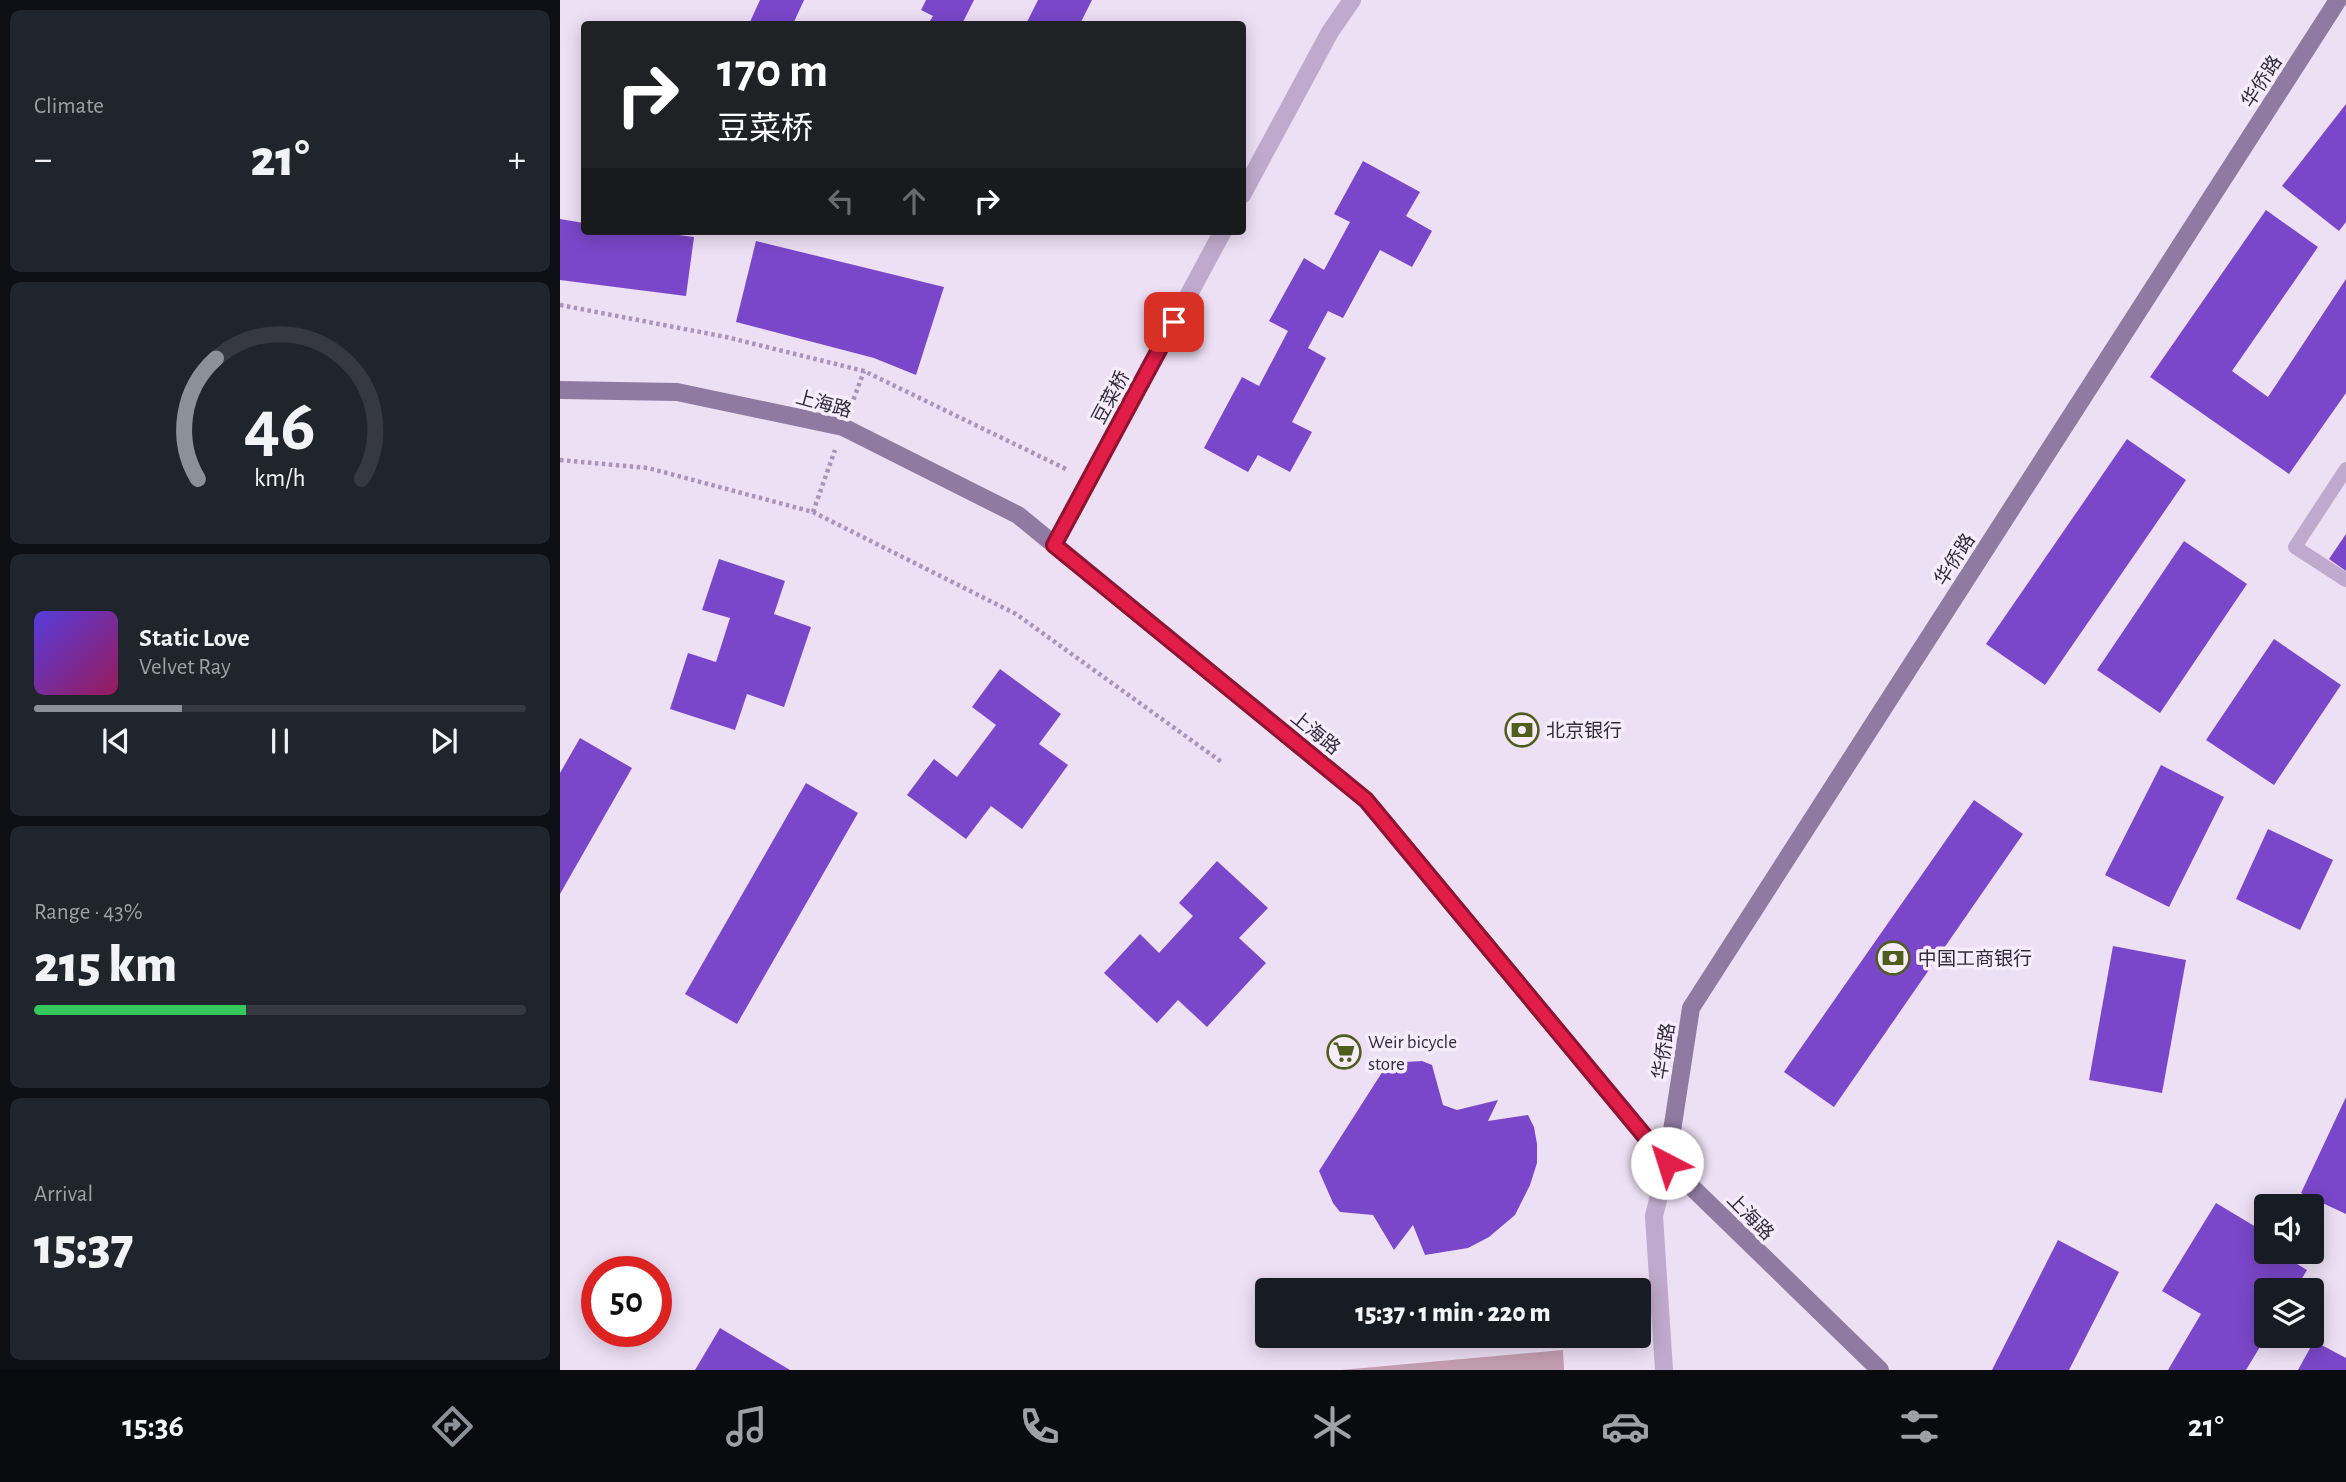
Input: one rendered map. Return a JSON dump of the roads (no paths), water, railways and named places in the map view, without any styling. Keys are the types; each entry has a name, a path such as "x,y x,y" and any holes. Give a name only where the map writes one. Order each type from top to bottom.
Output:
{"main road":[{"name":"华侨路","path":"1667,1163 1691,1008 2338,0"},
{"name":"上海路","path":"560,390 677,392 843,427 1018,515 1366,800 1667,1163 1880,1370"}],"street":[{"path":"1246,188 1330,32 1352,0"},
{"name":"豆菜桥","path":"1054,545 1221,235"},
{"path":"1664,1370 1654,1216 1667,1163"}],"lane":[{"path":"2346,470 2295,547 2346,580"}],"place":[{"name":"北京银行","path":"1522,730"},
{"name":"中国工商银行","path":"1893,958"},
{"name":"Weir bicycle store","path":"1344,1052"}]}
